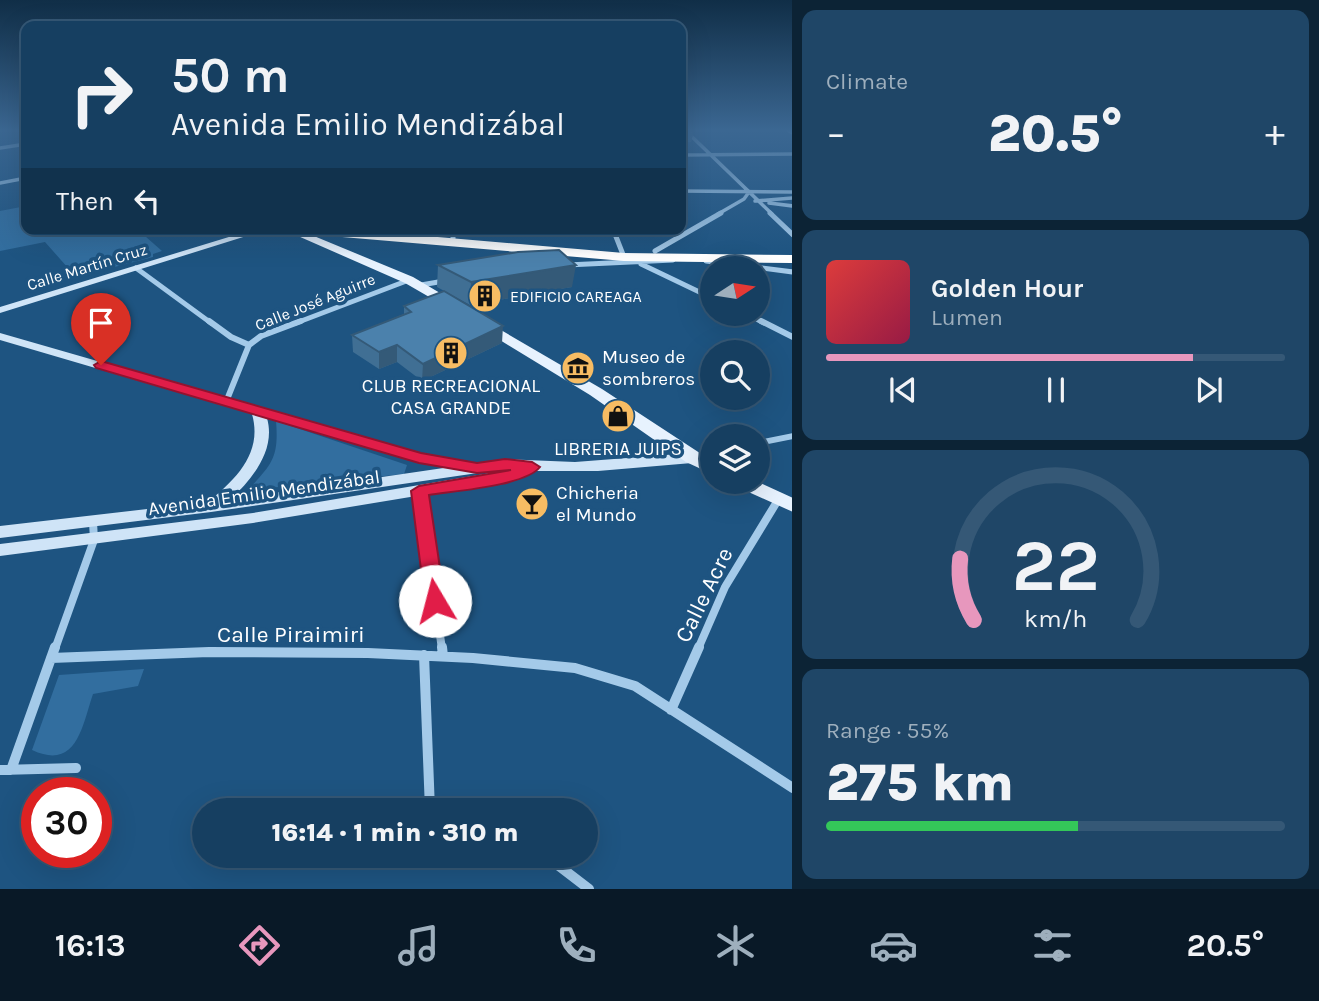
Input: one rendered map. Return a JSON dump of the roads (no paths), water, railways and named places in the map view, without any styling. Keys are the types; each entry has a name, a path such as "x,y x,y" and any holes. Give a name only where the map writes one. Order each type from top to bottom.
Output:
{"highway":[{"path":"427,235 628,256 792,259"},
{"path":"628,256 655,251 792,253"}],"main road":[{"name":"Calle Martín Cruz","path":"0,310 245,235"},
{"path":"306,235 415,283 596,392 700,462"},
{"path":"0,336 419,458"},
{"path":"212,515 256,458 263,443 264,430 258,411"},
{"name":"Avenida Emilio Mendizábal","path":"0,550 94,540 212,515 505,464 532,467 647,463 692,458"},
{"name":"Avenida Emilio Mendizábal","path":"0,532 93,522 212,515 419,491 513,475 532,467"},
{"path":"767,494 785,503"}],"street":[{"path":"729,172 792,235"},
{"path":"0,183 21,179"},
{"path":"686,191 792,192"},
{"path":"686,233 744,199 749,192"},
{"path":"758,201 792,198"},
{"path":"744,199 792,206"},
{"path":"616,235 628,256"},
{"path":"655,251 682,235"},
{"path":"558,265 628,256 700,292"},
{"path":"685,259 792,272"},
{"path":"136,268 231,337 249,345"},
{"name":"Calle José Aguirre","path":"226,402 249,345 261,336 415,283 457,279"},
{"path":"770,326 792,337"},
{"path":"770,441 792,436"},
{"name":"Avenida Emilio Mendizábal","path":"692,458 700,456"},
{"path":"419,458 477,468"},
{"path":"419,491 443,656"},
{"name":"Calle Acre","path":"671,710 725,587 785,503"},
{"path":"76,768 5,770 51,658 94,540 93,522"},
{"name":"Calle Piraimiri","path":"51,658 251,652 424,654 576,667 635,686 792,788"},
{"path":"424,654 430,798"},
{"path":"562,868 589,889"}],"place":[{"name":"EDIFICIO CAREAGA","path":"485,296"},
{"name":"CLUB RECREACIONAL CASA GRANDE","path":"451,353"},
{"name":"Museo de sombreros","path":"578,368"},
{"name":"LIBRERIA JUIPS","path":"618,416"},
{"name":"Chicheria el Mundo","path":"532,504"}]}
